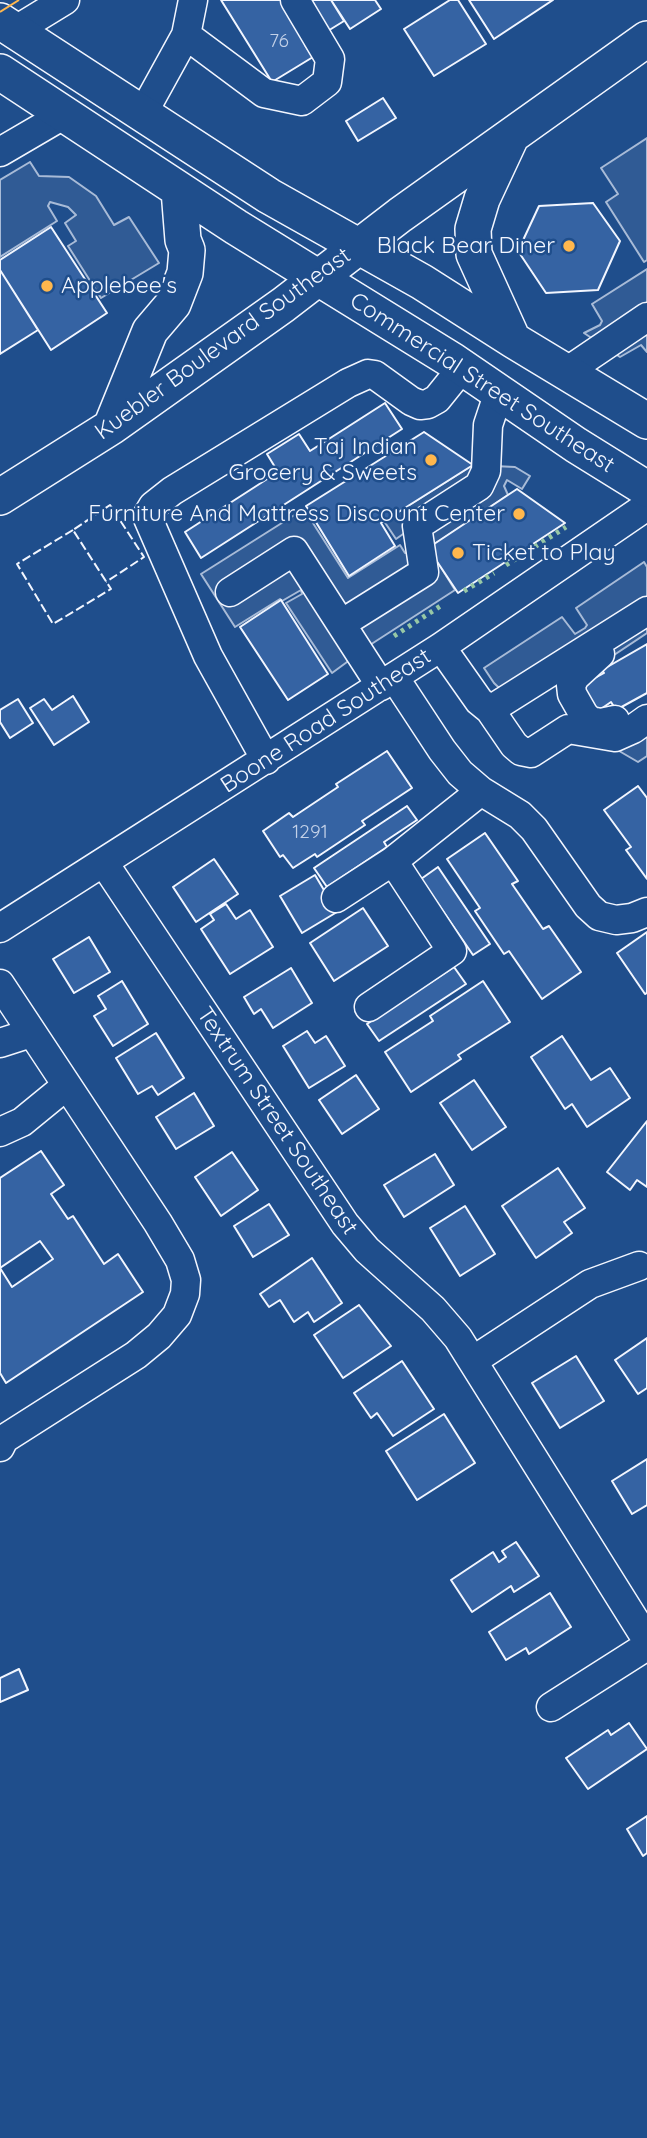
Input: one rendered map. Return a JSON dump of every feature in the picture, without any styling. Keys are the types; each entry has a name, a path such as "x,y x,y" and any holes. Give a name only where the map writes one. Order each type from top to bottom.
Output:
{"main road":[{"path":"8,26 269,196 422,282 647,421"},
{"name":"Kuebler Boulevard Southeast","path":"0,497 111,427 319,278 400,215 647,39"},
{"name":"Commercial Street Southeast","path":"0,72 179,190 463,368 576,445 647,489"},
{"path":"512,135 482,199 473,229 474,254 513,340"},
{"path":"111,427 150,331 173,304 185,273 187,250 183,240 179,190"}],"street":[{"path":"8,26 65,0"},
{"path":"143,114 186,35 193,0"},
{"path":"186,35 264,93 302,102 327,82 330,59 295,0"},
{"path":"0,152 65,114"},
{"path":"566,372 647,317"},
{"path":"266,760 208,656 147,516 153,506 172,491 348,383 368,374 375,375 411,401 420,405 428,404 437,399 463,368"},
{"path":"341,624 424,572 416,526 479,486 486,471 488,425 499,393"},
{"name":"Boone Road Southeast","path":"0,928 388,681 647,506"},
{"path":"230,592 294,551 341,624 460,773 481,791 520,815 534,829 588,906 599,916 616,920 647,912"},
{"path":"490,710 647,611"},
{"path":"611,633 598,659 575,677 571,685 577,705 590,721 601,723 620,717 647,699"},
{"path":"441,646 479,701 490,710 514,745 522,751 531,753 568,729 615,737 647,719"},
{"path":"336,898 393,861 481,791"},
{"path":"369,1007 452,951 393,861"},
{"name":"Textrum Street Southeast","path":"104,863 345,1224 367,1250 433,1309 474,1360 647,1640"},
{"path":"0,984 180,1260 186,1280 186,1294 177,1315 159,1336 136,1355 1,1439"},
{"path":"0,1043 31,1033"},
{"path":"0,1132 22,1122 66,1086"},
{"path":"474,1360 590,1284 639,1266"},
{"path":"551,1707 647,1646"}],"shaded area":[{"path":"647,138 647,260 644,262 606,202 618,194 601,168"},
{"path":"30,162 39,176 69,177 96,196 114,225 129,217 159,263 101,298 68,246 76,241 65,223 76,215 68,207 50,202 48,206 57,221 0,257 0,180"},
{"path":"647,269 647,352 641,345 620,357 584,333 600,325 602,321 592,304"},
{"path":"473,465 515,467 530,476 522,489 507,480 504,486 508,495 429,548 455,590 332,673 286,603 302,594 301,590 282,601 280,599 235,627 201,574 304,509 348,578 400,545 405,553 408,552 406,532 396,539 384,521"},
{"path":"644,562 647,567 647,633 599,665 594,656 518,706 494,683 484,668 562,617 575,634 585,628 587,625 576,608"},
{"path":"647,705 647,756 638,762 614,748"}],"building":[{"path":"221,0 331,0 344,21 305,45 313,57 272,82"},
{"path":"331,0 375,0 381,9 350,29"},
{"path":"450,0 458,0 486,44 434,76 404,29"},
{"path":"469,0 553,0 494,39"},
{"path":"383,98 396,118 358,141 346,121"},
{"name":"Black Bear Diner","path":"593,203 620,241 598,290 546,293 518,251 539,206"},
{"path":"51,227 107,313 51,350 0,270 0,260"},
{"path":"0,270 38,330 0,354"},
{"path":"385,403 402,429 201,558 185,532 278,472 267,454 299,434 310,451"},
{"path":"424,432 473,465 381,523 395,546 349,576 306,506"},
{"path":"517,489 565,523 458,593 428,548"},
{"path":"281,600 328,674 288,700 240,627"},
{"path":"647,644 647,693 616,710 611,702 595,713 578,686 593,675 595,678 604,673 602,670"},
{"path":"73,696 89,722 54,745 30,708 44,699 52,710"},
{"path":"18,699 33,723 10,738 0,722 0,710"},
{"path":"387,751 412,788 362,821 365,825 317,857 315,854 293,868 283,855 280,857 263,831 289,813 293,817 338,787 336,784"},
{"path":"638,786 647,798 647,879 626,850 631,847 604,810"},
{"path":"407,806 417,820 384,842 387,847 327,887 314,868"},
{"path":"485,833 518,881 512,884 543,929 549,926 581,972 542,999 509,951 504,954 475,911 480,908 447,859"},
{"path":"214,859 238,894 196,922 173,887"},
{"path":"438,867 490,944 473,955 421,879"},
{"path":"315,875 337,912 302,933 280,896"},
{"path":"226,904 236,919 250,910 273,947 230,974 201,929 214,920 210,914"},
{"path":"363,908 388,946 334,981 310,943"},
{"path":"647,932 647,993 645,994 617,953"},
{"path":"89,937 110,972 74,993 53,959"},
{"path":"454,967 466,984 379,1041 367,1024"},
{"path":"291,968 312,1003 273,1028 261,1009 254,1014 244,997"},
{"path":"122,981 148,1024 113,1046 94,1016 106,1009 98,996"},
{"path":"483,981 510,1022 458,1055 461,1059 411,1092 385,1052 433,1021 430,1016"},
{"path":"307,1031 315,1043 326,1036 345,1066 309,1088 283,1046"},
{"path":"156,1033 184,1078 158,1095 152,1086 138,1094 116,1058"},
{"path":"562,1036 591,1080 610,1068 630,1098 587,1127 572,1104 565,1109 531,1057"},
{"path":"356,1075 379,1109 342,1134 319,1100"},
{"path":"474,1080 506,1127 472,1150 440,1103"},
{"path":"194,1093 214,1126 176,1149 156,1117"},
{"path":"647,1121 647,1187 637,1180 630,1190 607,1172"},
{"path":"41,1151 64,1185 51,1194 68,1219 73,1216 104,1264 118,1254 143,1292 6,1383 0,1373 0,1178","holes":["40,1241 53,1259 12,1287 0,1268"]},
{"path":"232,1152 258,1190 221,1216 195,1177"},
{"path":"435,1154 454,1185 404,1217 384,1185"},
{"path":"558,1168 585,1208 564,1222 572,1233 536,1258 502,1206"},
{"path":"269,1204 289,1235 253,1257 234,1226"},
{"path":"465,1206 495,1254 460,1276 430,1228"},
{"path":"312,1258 342,1303 314,1322 308,1312 294,1322 280,1300 269,1307 260,1294"},
{"path":"359,1305 391,1346 343,1378 314,1335"},
{"path":"647,1338 647,1388 638,1394 615,1360"},
{"path":"576,1356 604,1401 560,1428 532,1383"},
{"path":"402,1361 434,1409 393,1436 377,1413 371,1418 354,1393"},
{"path":"444,1414 475,1463 417,1500 386,1451"},
{"path":"647,1459 647,1505 632,1514 612,1481"},
{"path":"516,1542 539,1576 514,1592 511,1586 472,1612 451,1580 493,1552 499,1562 506,1557 502,1551"},
{"path":"550,1593 571,1627 529,1654 526,1648 506,1660 489,1632"},
{"path":"19,1669 28,1690 0,1702 0,1678"},
{"path":"629,1723 647,1749 588,1789 566,1758 608,1730 611,1735"},
{"path":"647,1816 647,1853 643,1856 627,1829"}],"hedge":[{"path":"506,565 566,527"},
{"path":"464,591 494,573"},
{"path":"394,636 442,605"}],"fence":[{"path":"73,530 17,564 53,624 111,589 73,530 110,505 144,557 106,582"}],"power":[{"path":"0,12 19,0"}],"place":[{"name":"Black Bear Diner","path":"569,246"},
{"name":"Applebee's","path":"47,286"},
{"name":"Taj Indian Grocery & Sweets","path":"431,460"},
{"name":"Furniture And Mattress Discount Center","path":"519,514"},
{"name":"Ticket to Play","path":"458,553"}]}
